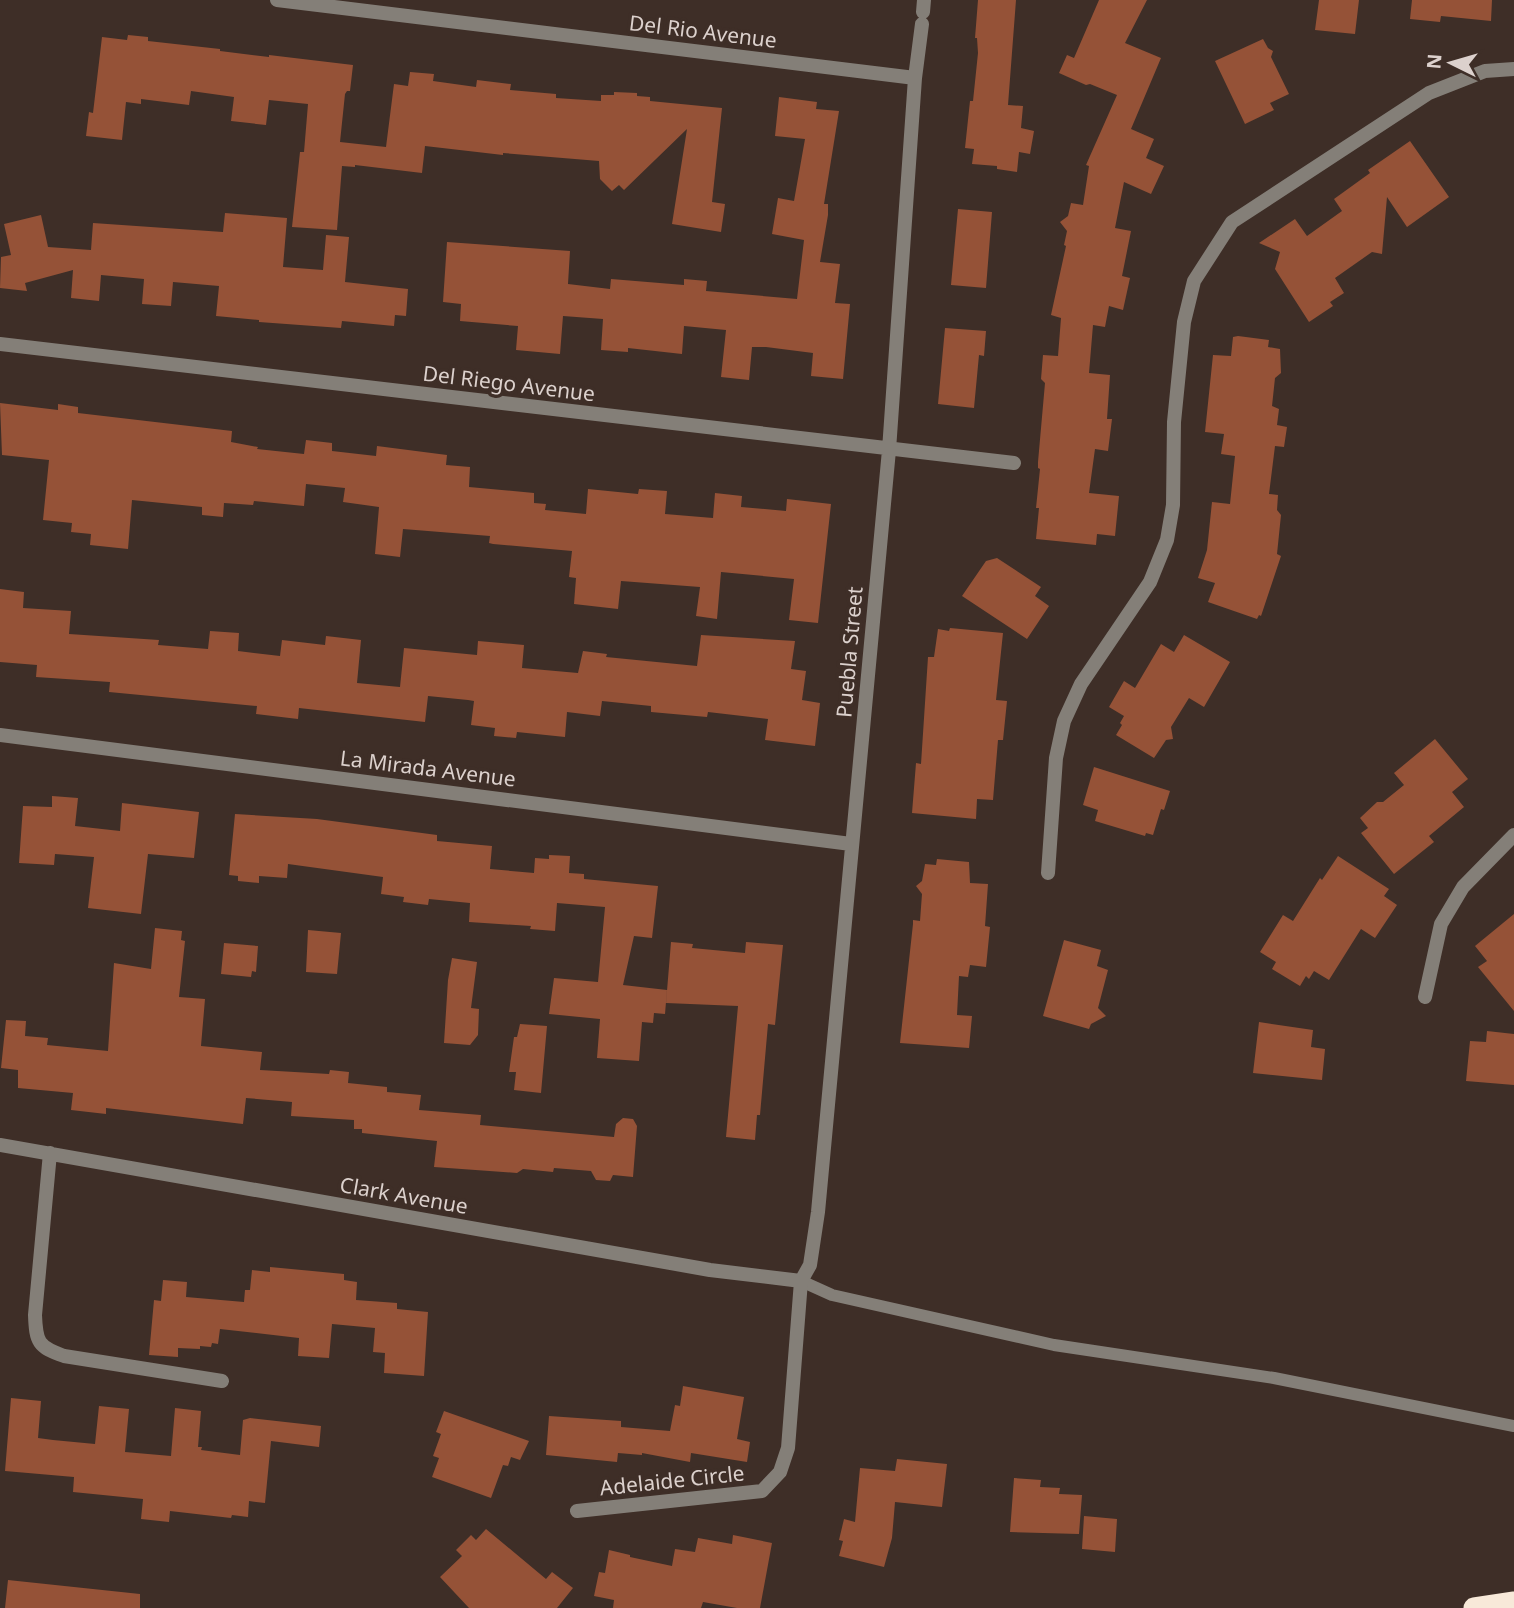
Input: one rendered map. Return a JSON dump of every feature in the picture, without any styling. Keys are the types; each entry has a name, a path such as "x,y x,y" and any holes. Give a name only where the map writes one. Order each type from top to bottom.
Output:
{"highway":[{"path":"1474,1608 1514,1602"}],"street":[{"name":"Del Rio Avenue","path":"277,0 915,78"},
{"name":"Puebla Street","path":"802,1281 810,1265 818,1212 889,450 915,78 923,12"},
{"path":"1048,873 1056,758 1064,721 1081,684 1150,582 1167,540 1173,505 1174,422 1183,334 1194,281 1232,222 1429,93 1485,71 1514,69"},
{"name":"Del Riego Avenue","path":"0,344 1014,463"},
{"name":"La Mirada Avenue","path":"0,735 851,844"},
{"path":"1425,997 1441,924 1463,887 1514,835"},
{"name":"Clark Avenue","path":"0,1145 710,1270 802,1281"},
{"path":"50,1153 35,1315 40,1345 64,1356 222,1381"},
{"name":"Adelaide Circle","path":"577,1511 762,1491 780,1472 788,1448 802,1281"}],"lane":[{"path":"802,1281 832,1295 1054,1345 1274,1378 1514,1426"}],"building":[{"path":"978,0 1016,0 1008,105 1023,106 1021,128 1034,131 1030,154 1019,152 1017,172 997,169 997,166 972,164 974,149 965,148 978,53 975,38"},
{"path":"1099,0 1147,0 1125,43 1161,58 1131,129 1154,139 1146,158 1164,166 1151,194 1124,182 1115,228 1131,231 1122,276 1130,278 1123,310 1109,306 1105,327 1093,325 1089,373 1110,375 1107,419 1112,419 1108,451 1095,449 1089,493 1119,496 1115,536 1097,534 1096,545 1036,539 1039,508 1036,508 1045,383 1041,379 1043,355 1058,356 1061,318 1051,315 1066,246 1067,231 1060,222 1068,216 1071,203 1083,205 1089,166 1086,165 1117,95 1059,73 1067,55 1074,58"},
{"path":"1319,0 1359,0 1355,34 1315,30"},
{"path":"1412,0 1492,0 1491,21 1441,16 1440,22 1410,19"},
{"path":"128,35 148,37 148,41 220,51 353,65 350,91 345,94 340,142 386,147 394,84 408,86 410,72 434,74 433,81 476,87 477,80 511,84 510,90 556,94 556,98 601,101 601,95 614,95 614,92 637,93 637,96 650,97 650,101 722,108 712,202 725,204 721,232 672,224 687,129 624,190 619,185 612,191 600,179 599,161 503,155 425,146 422,173 355,165 342,166 337,230 292,227 300,152 304,152 308,104 269,100 266,125 231,121 234,97 191,91 189,105 141,99 141,104 126,102 122,140 86,136 89,112 93,113 102,37 127,40"},
{"path":"1263,39 1273,51 1271,57 1289,94 1270,103 1274,110 1245,124 1215,61"},
{"path":"779,97 817,102 816,109 839,111 824,204 828,204 828,215 820,262 840,264 835,303 850,304 843,379 811,376 813,353 766,347 752,347 749,380 721,377 726,330 684,326 682,354 628,348 628,352 601,350 603,319 563,316 560,354 516,350 518,326 460,321 461,304 443,302 447,242 570,251 568,284 610,289 611,279 684,285 684,279 707,281 706,291 797,299 804,240 772,234 778,198 794,201 805,139 775,136"},
{"path":"1410,141 1449,197 1407,227 1387,197 1382,254 1372,252 1335,278 1344,293 1330,302 1333,306 1309,322 1275,269 1280,252 1259,243 1295,219 1307,236 1342,211 1334,199 1370,173 1368,170"},
{"path":"958,209 992,212 986,288 951,285"},
{"path":"225,213 287,218 283,267 323,270 326,235 349,237 345,282 408,289 406,316 395,315 394,326 342,321 341,328 259,322 216,316 219,286 173,282 171,306 142,304 144,279 101,275 99,301 71,298 73,270 25,283 27,291 0,288 1,257 11,255 4,224 41,215 48,247 91,250 93,223 223,232"},
{"path":"945,328 986,331 984,356 979,355 974,408 938,404"},
{"path":"1233,337 1269,340 1268,347 1280,349 1281,373 1275,378 1272,406 1279,409 1277,425 1287,427 1284,447 1275,446 1269,494 1278,495 1277,510 1281,515 1277,554 1281,556 1261,616 1257,619 1208,602 1215,583 1198,578 1207,550 1212,502 1230,504 1235,456 1221,454 1224,434 1205,432 1213,355 1231,356"},
{"path":"0,403 58,410 58,404 78,407 78,413 232,431 231,442 258,447 257,449 304,454 306,440 332,443 332,451 376,456 377,446 447,455 446,465 470,467 469,487 534,493 534,503 546,504 545,510 586,514 588,489 638,494 639,489 667,491 665,514 713,518 715,493 742,496 741,507 786,511 787,499 831,504 818,623 789,620 794,579 721,572 717,619 696,616 700,587 621,581 618,609 574,604 576,578 569,577 572,551 493,544 489,543 490,536 403,529 400,557 375,554 379,507 343,502 345,488 306,484 304,506 254,501 253,505 224,503 223,517 202,515 202,507 132,500 128,549 90,545 91,534 71,532 72,523 43,520 49,460 2,455"},
{"path":"997,558 1041,587 1035,596 1049,606 1027,639 962,596 986,561"},
{"path":"0,589 24,592 23,608 71,611 69,634 159,640 158,645 208,649 210,631 239,633 238,651 280,656 282,640 325,645 326,636 361,640 357,683 400,687 404,648 477,655 478,641 524,645 522,668 578,673 583,651 607,654 606,657 697,666 701,635 795,641 791,669 806,671 802,700 820,703 815,746 765,740 768,719 708,712 707,717 651,712 651,706 602,701 600,716 567,712 565,737 517,732 516,738 494,736 495,728 471,725 474,701 468,700 428,696 425,722 299,708 298,719 256,714 257,706 109,692 110,682 36,677 37,665 0,662"},
{"path":"950,628 1003,633 996,700 1007,701 1003,740 998,740 993,800 977,799 976,819 912,813 916,763 921,764 928,657 934,657 938,629 949,631"},
{"path":"1184,635 1230,662 1204,707 1189,698 1171,727 1173,739 1166,740 1154,758 1116,735 1124,716 1109,707 1124,681 1135,688 1161,644 1174,652"},
{"path":"1435,739 1468,779 1452,792 1464,807 1429,836 1434,842 1394,874 1361,833 1368,828 1360,818 1377,802 1383,802 1404,785 1394,773"},
{"path":"1094,767 1170,791 1153,835 1146,833 1145,836 1095,821 1098,810 1083,805"},
{"path":"52,796 78,798 75,826 120,831 122,803 199,812 194,858 148,854 141,914 88,908 94,857 55,854 54,865 19,863 23,806 52,807"},
{"path":"235,814 317,819 437,835 437,841 492,846 490,869 534,873 535,858 549,859 549,855 570,856 569,873 584,874 584,879 658,886 652,938 634,936 623,985 667,990 665,1014 654,1013 653,1023 642,1022 639,1061 597,1058 600,1019 549,1014 554,978 598,982 605,907 557,903 555,931 530,929 531,926 469,922 470,903 429,899 428,905 403,902 404,897 381,894 383,877 288,864 287,878 259,876 259,883 238,881 238,876 229,875"},
{"path":"1338,856 1389,889 1384,896 1397,905 1375,938 1361,929 1329,980 1314,971 1309,979 1306,976 1300,986 1272,969 1276,962 1260,952 1283,915 1293,921 1320,878 1322,880"},
{"path":"937,859 969,862 970,883 988,884 985,926 990,927 986,967 970,965 968,977 959,976 957,1015 972,1016 969,1048 900,1043 913,920 920,921 922,894 916,886 922,881 925,864 936,865"},
{"path":"1514,914 1514,1011 1478,967 1487,961 1475,946"},
{"path":"155,928 182,931 181,940 185,941 179,997 205,999 201,1046 262,1052 260,1070 329,1074 330,1070 349,1072 348,1083 387,1087 387,1092 421,1095 419,1110 481,1115 480,1125 614,1137 616,1124 623,1118 633,1119 637,1126 633,1177 613,1175 610,1181 596,1180 591,1171 554,1168 553,1172 523,1169 517,1173 434,1167 437,1141 362,1133 362,1129 354,1129 354,1120 291,1116 292,1102 246,1098 243,1124 106,1108 106,1114 71,1110 73,1093 18,1088 18,1070 1,1068 6,1020 26,1021 25,1036 48,1038 47,1045 108,1051 114,963 151,969"},
{"path":"308,930 341,933 337,974 306,972"},
{"path":"1064,940 1101,950 1097,966 1108,970 1098,1008 1106,1016 1091,1024 1089,1029 1043,1016"},
{"path":"671,942 693,944 692,948 745,953 746,942 783,945 775,1025 768,1024 760,1115 757,1115 755,1140 726,1137 738,1006 666,1003"},
{"path":"224,943 258,946 256,972 252,971 251,977 221,974"},
{"path":"452,958 477,962 471,1008 479,1009 478,1035 470,1045 444,1043"},
{"path":"1259,1022 1313,1030 1311,1047 1325,1049 1322,1080 1253,1073"},
{"path":"520,1024 547,1026 541,1093 514,1090 516,1072 509,1072 514,1037 517,1037"},
{"path":"1487,1031 1514,1034 1514,1085 1466,1081 1470,1041 1486,1042"},
{"path":"270,1267 344,1274 344,1280 357,1282 356,1300 397,1303 397,1309 428,1312 424,1376 384,1373 385,1353 373,1352 375,1328 332,1324 329,1358 298,1356 299,1338 220,1329 218,1344 212,1343 211,1347 178,1348 178,1357 149,1355 154,1300 161,1301 163,1280 187,1282 186,1297 244,1302 245,1290 250,1290 252,1270 270,1272"},
{"path":"683,1386 744,1397 737,1439 750,1442 747,1462 691,1453 690,1462 642,1453 618,1453 617,1462 546,1455 549,1416 621,1421 621,1427 670,1431 675,1405 680,1406"},
{"path":"11,1398 41,1401 38,1438 95,1444 99,1406 129,1409 125,1452 171,1456 175,1408 201,1411 198,1447 202,1447 201,1450 240,1455 243,1420 250,1418 321,1426 319,1447 271,1441 265,1503 249,1501 248,1517 232,1515 231,1518 170,1511 169,1522 141,1519 143,1499 73,1492 74,1477 5,1471"},
{"path":"444,1411 529,1441 520,1460 511,1457 508,1466 503,1465 491,1498 432,1477 439,1458 433,1456 441,1434 436,1432"},
{"path":"897,1459 947,1464 942,1507 895,1502 892,1538 884,1567 839,1556 843,1541 839,1540 844,1519 855,1522 860,1468 895,1471"},
{"path":"1014,1478 1041,1480 1040,1487 1060,1488 1059,1494 1082,1495 1079,1534 1010,1532"},
{"path":"1084,1516 1117,1519 1115,1552 1082,1549"},
{"path":"486,1529 546,1579 552,1572 573,1588 557,1608 469,1608 440,1577 462,1556 456,1550 471,1535 476,1540"},
{"path":"733,1535 772,1543 760,1608 737,1608 703,1602 701,1608 613,1608 614,1600 594,1596 599,1572 605,1573 609,1550 672,1566 675,1549 695,1552 698,1538 732,1544"},
{"path":"8,1580 140,1594 140,1608 5,1608"}]}
